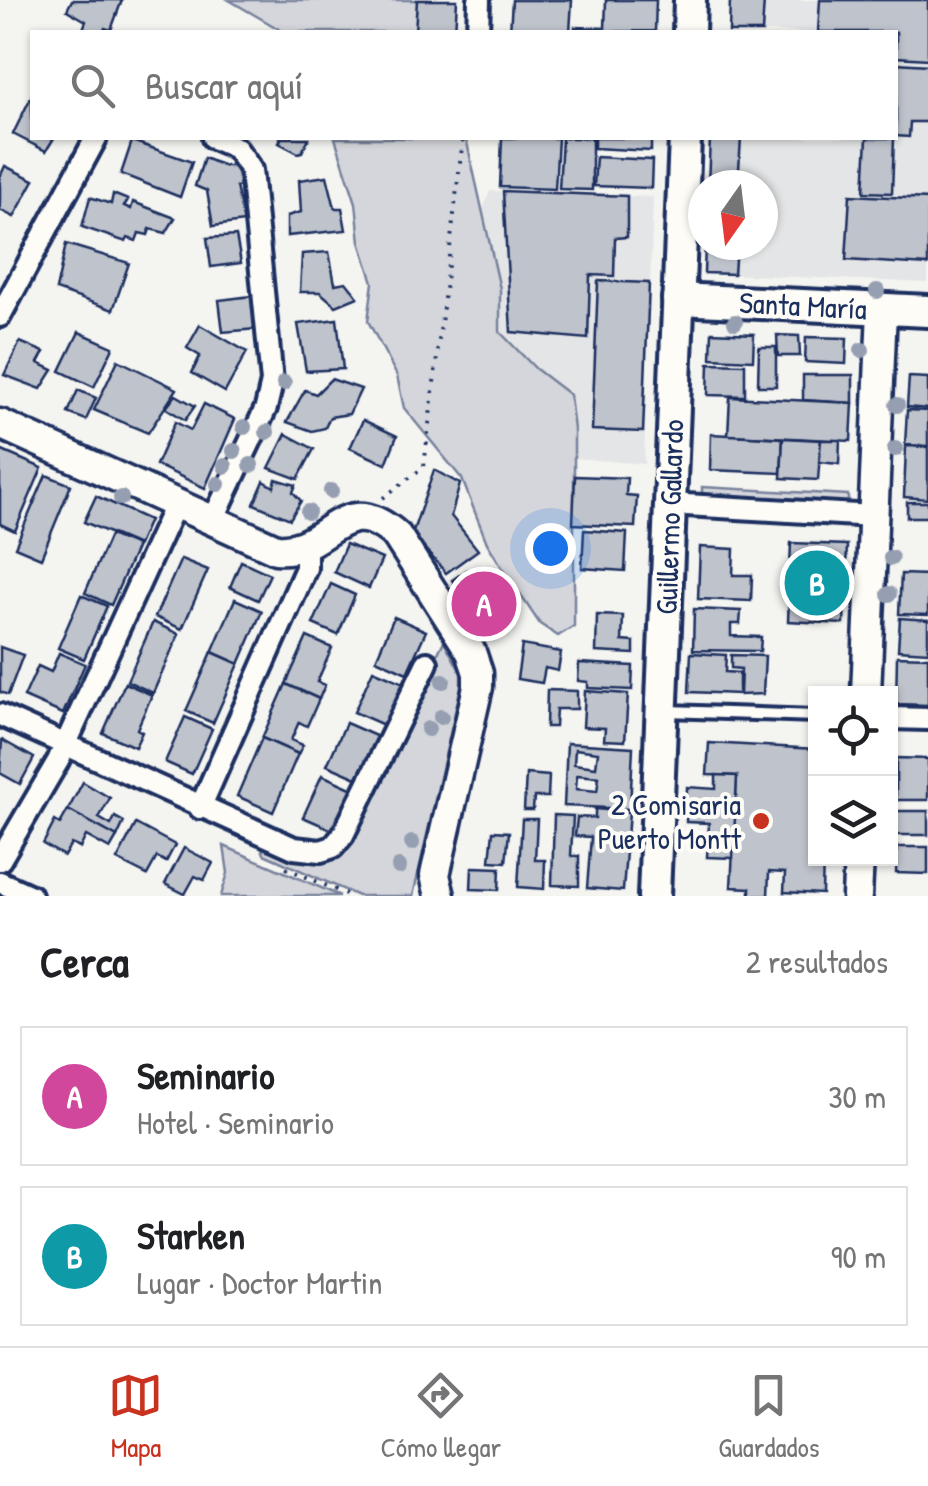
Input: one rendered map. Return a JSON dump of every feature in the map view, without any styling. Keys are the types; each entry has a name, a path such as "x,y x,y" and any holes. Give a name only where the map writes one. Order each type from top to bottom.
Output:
{"main road":[{"path":"689,30 690,0"},
{"name":"Guillermo Gallardo","path":"654,896 684,140"},
{"name":"Santa María","path":"678,299 928,311"}],"street":[{"path":"478,30 479,0"},
{"path":"0,316 95,140"},
{"path":"212,522 266,408 272,382 251,170 236,148 218,140"},
{"path":"866,686 882,309"},
{"path":"0,424 276,549 306,544 344,520 360,516 382,524 397,536 471,652 478,673 435,875 440,896"},
{"path":"670,504 873,516"},
{"path":"0,860 65,745 175,505"},
{"path":"200,808 306,568 306,544"},
{"path":"0,715 294,848 321,851 333,846 348,827 427,663"},
{"path":"898,718 928,719"},
{"path":"857,896 859,866"},
{"path":"0,882 31,896"}],"lane":[{"path":"661,710 808,716"}],"path":[{"path":"372,506 424,467 463,140"},
{"path":"284,866 350,896"}],"shaded area":[{"path":"229,0 428,0 420,30 281,30"},
{"path":"730,0 928,0 928,283 704,273 704,260 778,260 778,170 709,170 710,140 898,140 898,30 729,30"},
{"path":"336,140 466,140 500,289 500,332 536,369 570,395 574,430 574,626 558,636 540,624 487,543 462,479 404,408 397,376 368,321 373,282 360,242 356,203"},
{"path":"490,191 653,197 644,464 574,458 570,395 536,369 500,332 499,289 482,211"},
{"path":"702,487 848,495 848,504 702,496"},
{"path":"444,641 461,673 461,686 413,896 358,896 264,854 262,848 267,843 340,852 350,843 437,672 436,657"},
{"path":"224,846 340,896 221,896 228,873"}],"building":[{"path":"72,0 122,0 111,30 83,30 86,21 67,10"},
{"path":"417,0 457,0 455,30 415,30"},
{"path":"512,0 572,0 570,30 510,30"},
{"path":"606,0 656,0 655,30 575,30 605,28"},
{"path":"730,0 764,0 762,30 729,30"},
{"path":"820,0 928,0 928,59 898,57 898,30 818,30"},
{"path":"898,63 928,65 928,122 910,122 909,137 898,136"},
{"path":"30,99 30,140 53,140 46,151 13,134"},
{"path":"280,140 308,140 298,153 279,143"},
{"path":"502,140 558,140 555,189 500,187"},
{"path":"562,140 592,140 592,190 559,189"},
{"path":"594,140 651,140 651,151 594,148"},
{"path":"710,140 741,140 739,170 709,170"},
{"path":"867,140 894,140 892,193 864,192"},
{"path":"132,141 192,162 180,197 121,174"},
{"path":"596,157 652,160 651,188 594,186"},
{"path":"204,158 236,166 244,222 213,226 207,191 195,186"},
{"path":"5,166 34,180 14,217 0,210 0,177"},
{"path":"327,176 335,208 342,208 346,230 287,236 287,216 301,212 299,180"},
{"path":"503,191 627,196 627,237 615,238 614,276 590,275 588,339 511,332"},
{"path":"113,194 128,200 124,206 131,209 133,202 175,218 166,233 150,229 148,235 139,233 136,241 128,238 126,242 82,227 90,197 111,204"},
{"path":"850,195 928,199 928,265 846,260"},
{"path":"236,236 241,263 211,267 207,238"},
{"path":"66,244 129,263 113,310 56,290"},
{"path":"329,252 335,284 346,282 358,297 336,306 320,292 300,292 302,254"},
{"path":"704,260 735,260 734,274 704,273"},
{"path":"598,281 649,283 643,432 592,430"},
{"path":"252,296 256,329 223,332 219,300"},
{"path":"337,319 343,369 306,371 298,324"},
{"path":"200,325 247,352 225,392 192,373 200,356 187,348"},
{"path":"79,332 113,347 94,387 60,371"},
{"path":"712,332 754,334 753,360 711,358"},
{"path":"777,335 799,336 800,356 778,356"},
{"path":"806,337 847,338 846,364 805,362"},
{"path":"20,342 44,352 38,363 53,370 41,389 4,375"},
{"path":"759,347 776,347 776,386 758,386"},
{"path":"118,360 177,389 148,433 94,410"},
{"path":"709,363 745,364 745,396 708,395"},
{"path":"803,375 853,375 853,403 803,400"},
{"path":"909,377 928,378 928,409 907,407"},
{"path":"331,379 361,389 349,414 330,417 325,428 312,431 287,422 305,390 316,394"},
{"path":"78,390 96,398 86,420 68,413"},
{"path":"176,395 195,406 185,420 166,408"},
{"path":"730,397 853,403 851,441 728,435"},
{"path":"204,404 235,419 205,488 156,465 175,422 191,430"},
{"path":"907,410 928,411 928,446 905,445"},
{"path":"363,420 397,436 386,464 350,448"},
{"path":"286,434 314,449 298,479 269,468"},
{"path":"711,434 783,438 781,473 710,470"},
{"path":"783,438 821,440 818,480 781,478"},
{"path":"821,440 840,440 839,464 819,462"},
{"path":"906,446 928,447 928,499 904,497"},
{"path":"0,450 42,468 15,531 0,524"},
{"path":"434,470 460,484 451,516 478,550 446,573 412,534"},
{"path":"46,475 71,485 41,558 15,547"},
{"path":"575,476 627,478 626,495 637,496 635,527 573,524"},
{"path":"276,479 296,485 293,492 301,501 290,519 254,504 264,481 274,487"},
{"path":"96,496 149,520 138,545 84,522"},
{"path":"907,502 928,502 928,517 907,517"},
{"path":"584,530 627,533 625,571 582,568"},
{"path":"110,535 137,546 111,605 85,593"},
{"path":"791,543 847,545 844,624 788,621"},
{"path":"346,544 382,559 369,588 334,572"},
{"path":"700,547 734,549 733,575 752,575 751,601 698,599"},
{"path":"181,559 208,570 182,629 155,617"},
{"path":"241,561 270,574 258,600 230,587"},
{"path":"467,570 485,596 492,592 511,619 480,640 464,616 473,611 452,580"},
{"path":"901,574 928,575 928,615 899,614"},
{"path":"331,584 355,595 338,635 313,624"},
{"path":"81,595 107,606 84,659 58,648"},
{"path":"235,599 262,611 239,664 212,652"},
{"path":"694,609 741,611 740,624 731,624 731,636 761,637 760,651 693,650"},
{"path":"597,615 623,616 622,641 634,642 634,654 596,652"},
{"path":"394,617 426,631 407,673 376,659"},
{"path":"900,618 928,620 928,652 898,650"},
{"path":"153,622 179,634 153,693 127,681"},
{"path":"307,637 332,648 317,682 325,685 319,699 286,684"},
{"path":"522,645 561,652 558,671 545,668 542,683 517,679"},
{"path":"0,647 23,655 8,695 0,692"},
{"path":"212,652 239,664 213,723 186,711"},
{"path":"59,653 85,664 63,714 24,697 38,666 51,672"},
{"path":"691,653 726,655 725,672 739,673 739,694 689,692"},
{"path":"731,655 765,656 763,694 740,695 741,669 731,668"},
{"path":"897,656 928,657 928,705 898,704"},
{"path":"579,663 633,666 632,690 588,688 588,682 578,681"},
{"path":"373,670 404,683 386,726 354,712"},
{"path":"125,683 152,695 137,729 142,732 135,747 103,733"},
{"path":"286,684 319,699 307,726 299,722 291,740 303,745 298,754 262,738"},
{"path":"547,690 577,691 577,709 556,709 555,727 546,727"},
{"path":"585,691 628,694 625,741 604,740 605,728 583,727"},
{"path":"185,717 212,729 192,774 165,762"},
{"path":"346,723 378,737 359,779 327,765"},
{"path":"262,738 298,754 273,812 237,796"},
{"path":"2,740 34,758 20,784 0,773"},
{"path":"567,743 633,747 630,809 564,806","holes":["575,749 598,752 596,767 574,764","577,775 599,777 597,791 576,789"]},
{"path":"709,743 808,749 808,866 823,866 822,894 784,892 785,873 769,872 768,896 750,896 750,888 731,887 737,776 707,775"},
{"path":"898,758 928,759 928,800 898,800"},
{"path":"526,774 549,776 548,797 534,797 533,810 524,810"},
{"path":"322,775 353,789 335,831 303,817"},
{"path":"716,775 737,776 733,858 707,857 709,823 686,822 687,787 716,789"},
{"path":"83,782 110,798 99,818 111,825 115,817 124,822 117,837 68,810"},
{"path":"595,809 629,812 623,891 587,888 591,837 575,836 577,817 595,818"},
{"path":"68,810 117,837 110,849 86,836 80,848 71,844 64,856 43,844 55,821 60,824"},
{"path":"898,811 928,811 928,835 898,835"},
{"path":"554,815 573,816 571,856 579,856 579,886 552,885"},
{"path":"522,819 537,819 535,860 545,860 544,889 518,887"},
{"path":"136,824 175,845 166,862 157,857 147,875 117,860"},
{"path":"493,831 509,832 506,862 490,861"},
{"path":"898,847 928,847 928,874 896,873"},
{"path":"184,848 213,863 204,880 195,876 185,894 165,884"},
{"path":"472,867 500,868 499,890 471,889"}],"place":[{"name":"Starken","path":"817,583"},
{"name":"Seminario","path":"484,604"},
{"name":"2 Comisaria Puerto Montt","path":"761,821"}]}
